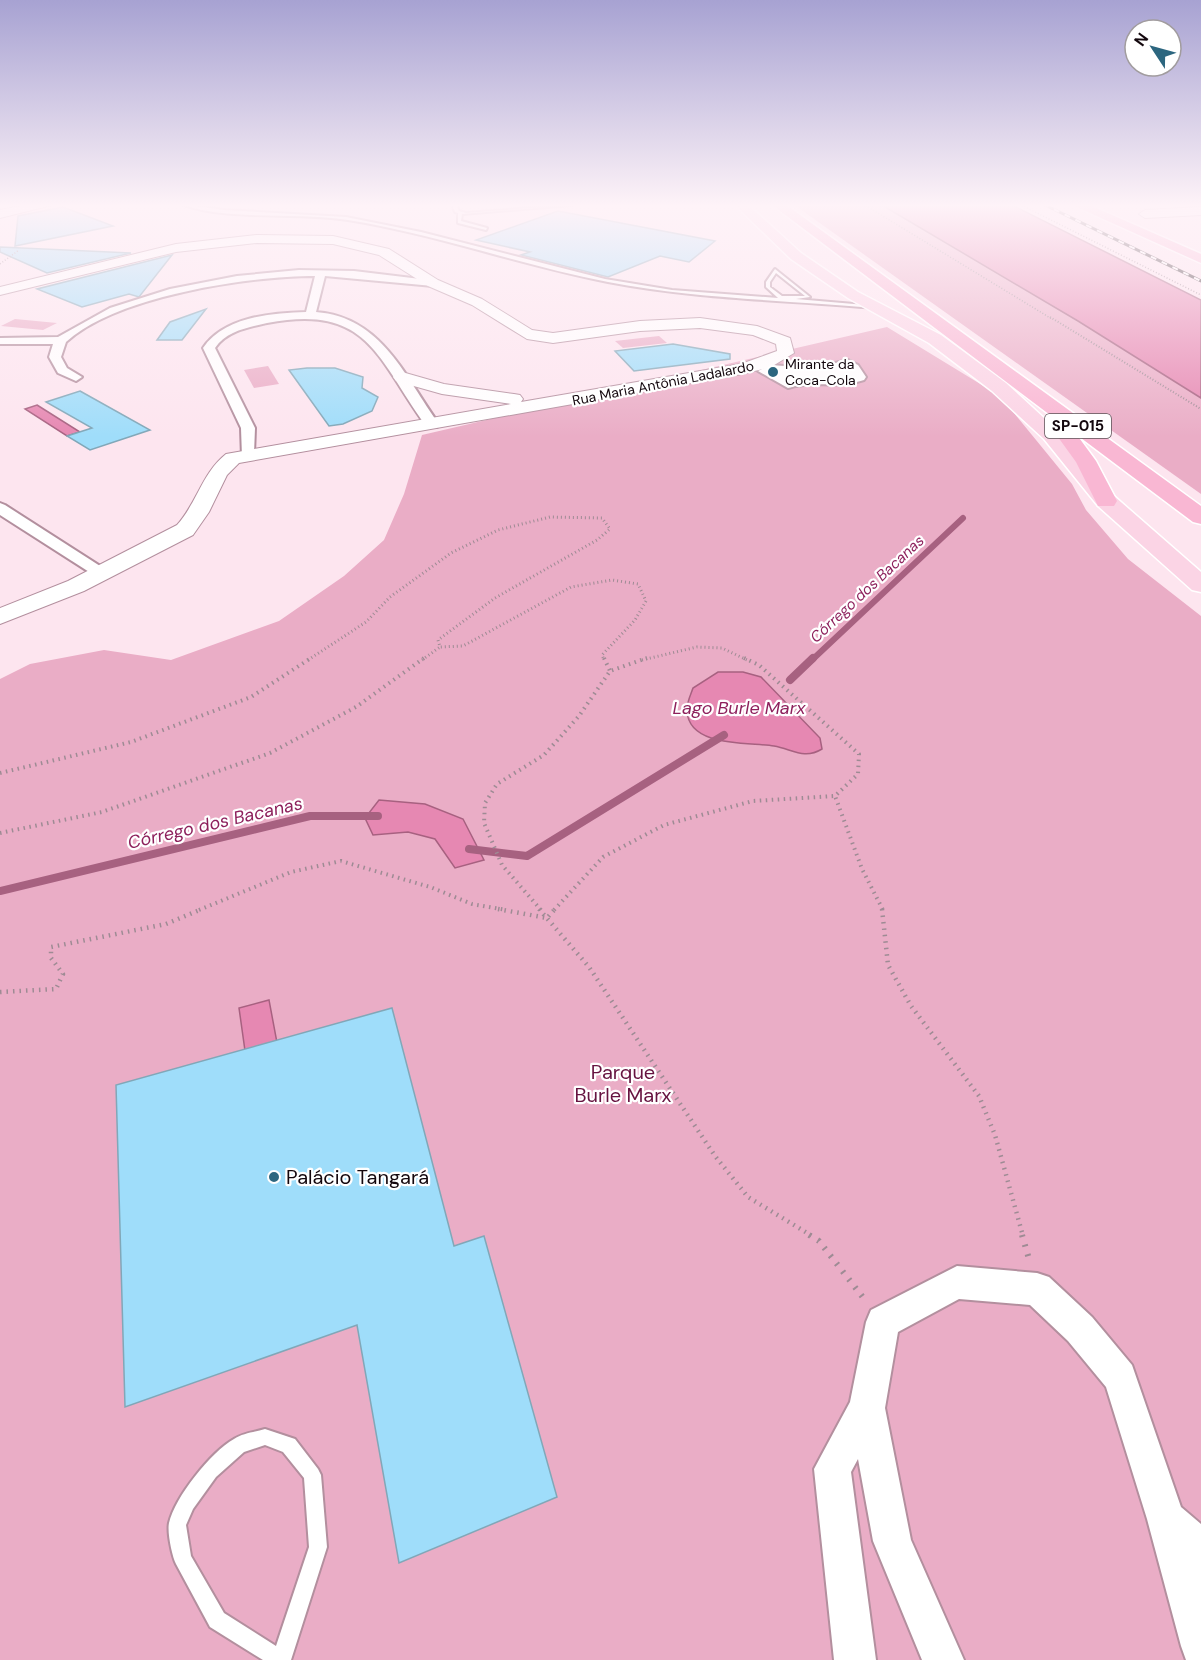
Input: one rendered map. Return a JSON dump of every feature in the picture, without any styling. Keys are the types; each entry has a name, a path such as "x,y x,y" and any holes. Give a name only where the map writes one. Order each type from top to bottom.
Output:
{"highway":[{"name":"SP-015","path":"881,281 1201,517"},
{"path":"1036,396 1077,446 1106,501"}],"main road":[{"path":"836,281 874,306 935,339 999,387 1052,435 1106,501 1201,585"}],"street":[{"name":"Rua Maria Antônia Ladalardo","path":"0,291 38,281"},
{"path":"0,340 61,340 78,328 117,310 168,294 224,281"},
{"path":"310,316 319,281"},
{"path":"416,281 433,283"},
{"name":"Rua Maria Antônia Ladalardo","path":"0,617 103,573 186,530 197,519 216,473 222,465 247,454 557,402 765,363 786,353 784,340 766,332 736,325 692,324 553,338 537,337 477,302 433,283"},
{"path":"247,454 248,428 209,348 225,333 252,323 310,316 341,320 358,328 402,377 432,424"},
{"path":"61,340 55,357 62,370 76,376"},
{"path":"788,384 783,378 764,371 770,369 798,383 790,375 775,370 788,370 805,382 809,379 804,374 794,371 818,372 848,364 860,377 829,379 814,375 848,372 847,376 830,380 812,378 809,372 826,372 843,367 850,369 853,378 829,379"},
{"path":"402,377 469,394 557,402"},
{"path":"0,508 103,573"},
{"path":"855,1660 832,1469 867,1408 883,1322 957,1282 1037,1289 1080,1329 1120,1377 1166,1519 1201,1646"},
{"path":"867,1408 892,1541 943,1660"},
{"path":"1166,1519 1201,1550"}],"lane":[{"path":"615,281 725,298 874,306"},
{"path":"768,281 768,287 781,298 808,297 789,281"},
{"path":"265,1437 289,1445 312,1475 318,1546 281,1660 217,1620 182,1558 177,1525 187,1503 210,1471 239,1445 265,1437"}],"path":[{"path":"991,281 1201,409"},
{"path":"1174,281 1201,295"},
{"path":"0,773 131,742 251,697 366,622 390,597 451,554 498,530 550,517 602,518 610,529 604,534 456,624 438,640 440,647"},
{"path":"0,833 102,812 270,753 356,707 440,647 463,646 571,587 612,580 638,584 646,601 635,620 602,655 610,671"},
{"path":"547,918 603,857 664,825 753,801 835,796 858,774 859,754 759,665 722,648 698,647 650,657 610,671 579,716 544,755 497,784 485,803 484,823 502,865 547,918 589,967 715,1156 748,1197 819,1241 883,1322"},
{"path":"835,796 862,869 883,910 888,965 911,1006 980,1096 994,1135 1037,1289"},
{"path":"0,992 56,989 63,974 51,958 51,947 165,924 291,872 341,861 430,887 472,904 547,918"}],"green space":[{"path":"902,281 1011,281 1201,398 1201,494"},
{"path":"15,319 57,323 43,330 1,326"},
{"name":"Parque Burle Marx","path":"887,327 1000,396 1072,484 1086,510 1128,559 1201,616 1201,1660 0,1660 0,679 30,664 104,650 171,660 279,621 344,576 384,540 404,494 422,435"},
{"path":"659,336 667,343 623,348 615,341"},
{"path":"268,366 279,384 254,388 244,370"}],"water":[{"path":"1011,281 1164,281 1201,300 1201,398"},
{"path":"37,405 80,432 67,436 25,409"},
{"name":"Lago Burle Marx","path":"718,672 743,672 761,677 820,738 822,749 804,754 774,746 722,741 698,732 690,723 687,711 689,699 693,688"},
{"path":"379,800 425,804 463,819 484,860 455,868 435,839 408,832 373,835 365,818"},
{"path":"269,1000 281,1064 248,1072 239,1008"}],"building":[{"path":"67,281 151,281 139,297 129,294 82,307 37,289"},
{"path":"206,309 182,340 157,340 170,322"},
{"path":"673,344 730,354 730,359 634,371 615,351"},
{"path":"335,368 363,377 362,388 378,397 372,411 343,424 329,426 289,370"},
{"path":"80,391 150,430 90,450 67,436 92,428 46,402"},
{"path":"392,1008 454,1246 484,1236 557,1497 399,1563 357,1325 125,1407 116,1085"}],"waterway":[{"name":"Córrego dos Bacanas","path":"812,660 963,518"},
{"name":"Córrego dos Bacanas","path":"790,680 813,658"},
{"name":"Córrego dos Bacanas","path":"469,849 527,856 724,735"},
{"name":"Córrego dos Bacanas","path":"0,891 310,816 378,816"}],"place":[{"name":"Mirante da Coca-Cola","path":"773,372"},
{"name":"Palácio Tangará","path":"274,1177"}]}
